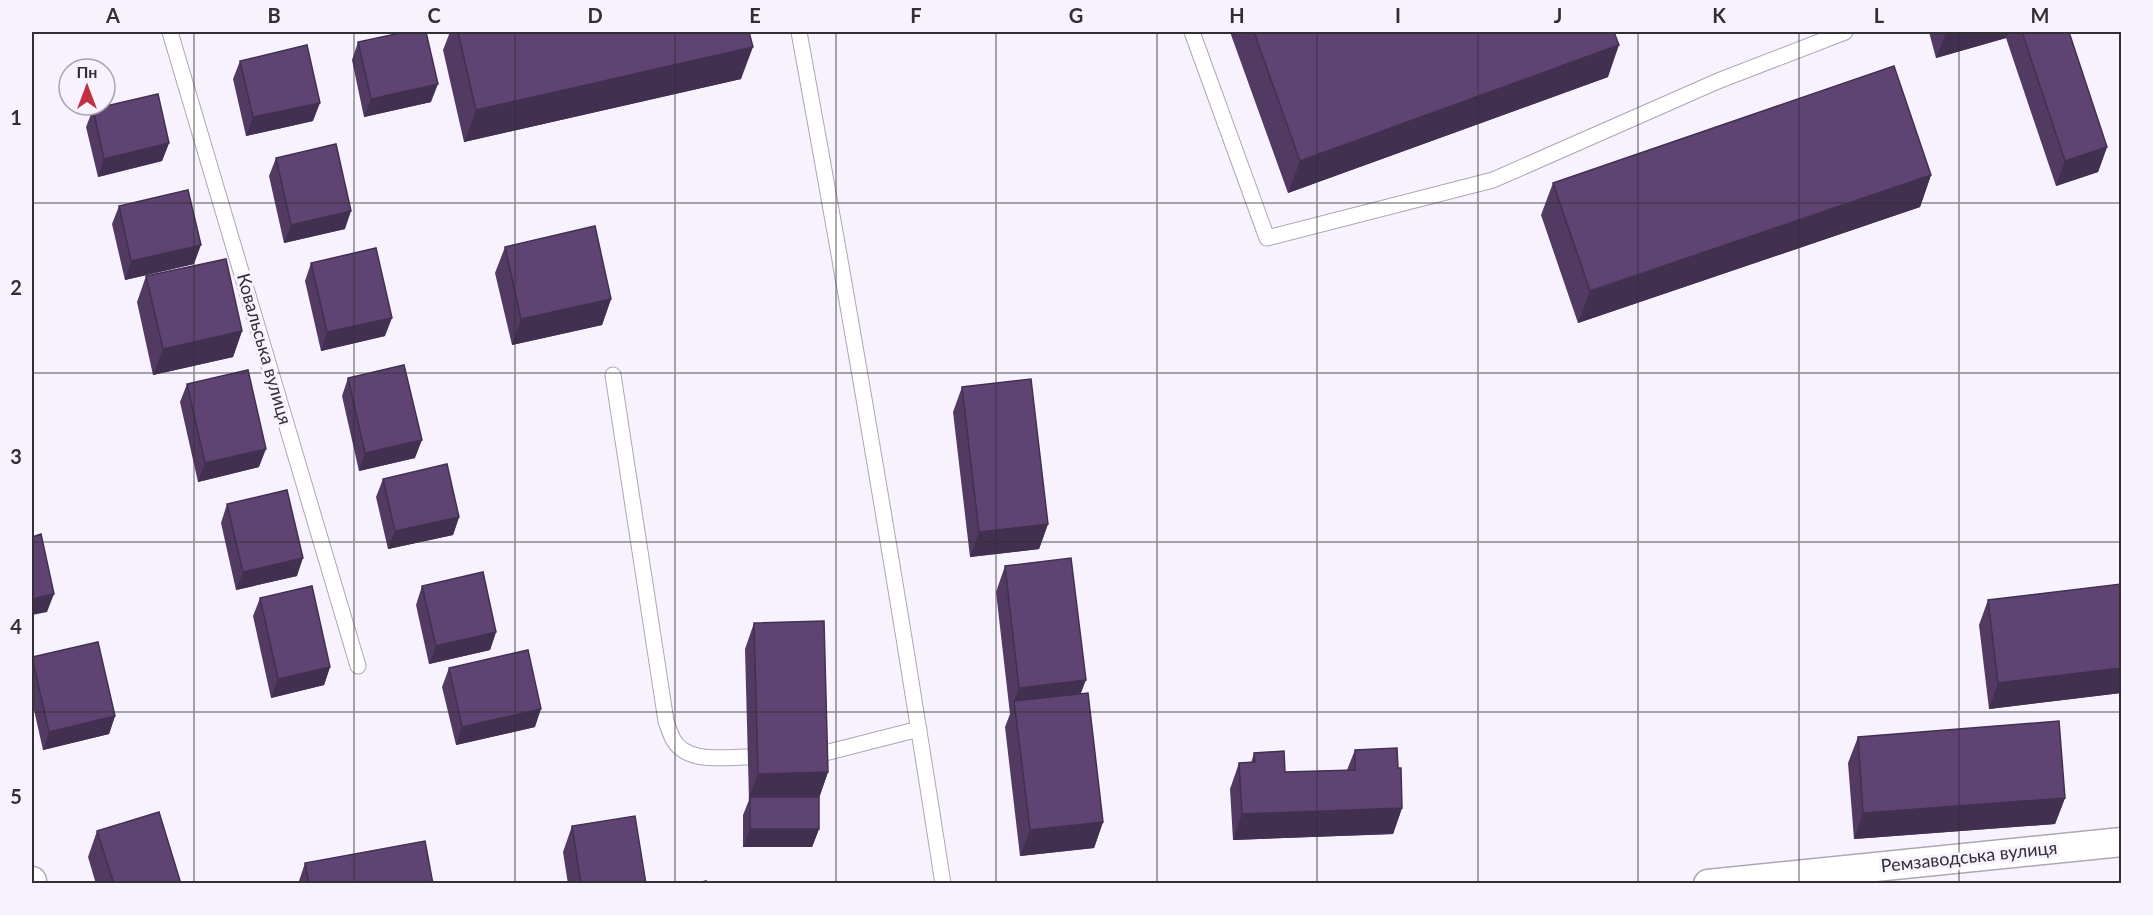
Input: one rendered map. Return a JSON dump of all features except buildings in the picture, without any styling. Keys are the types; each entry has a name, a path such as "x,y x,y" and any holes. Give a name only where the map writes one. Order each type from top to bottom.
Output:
{"street":[{"name":"Ремзаводська вулиця","path":"1708,884 2121,842"}],"lane":[{"name":"Ковальська вулиця","path":"170,32 358,666"},
{"path":"799,32 848,301 920,729 943,884"},
{"path":"1192,32 1267,238 1493,180 1718,81 1845,32"},
{"path":"613,375 666,721 674,741 685,751 701,757 747,757"},
{"path":"817,755 920,729"}]}
